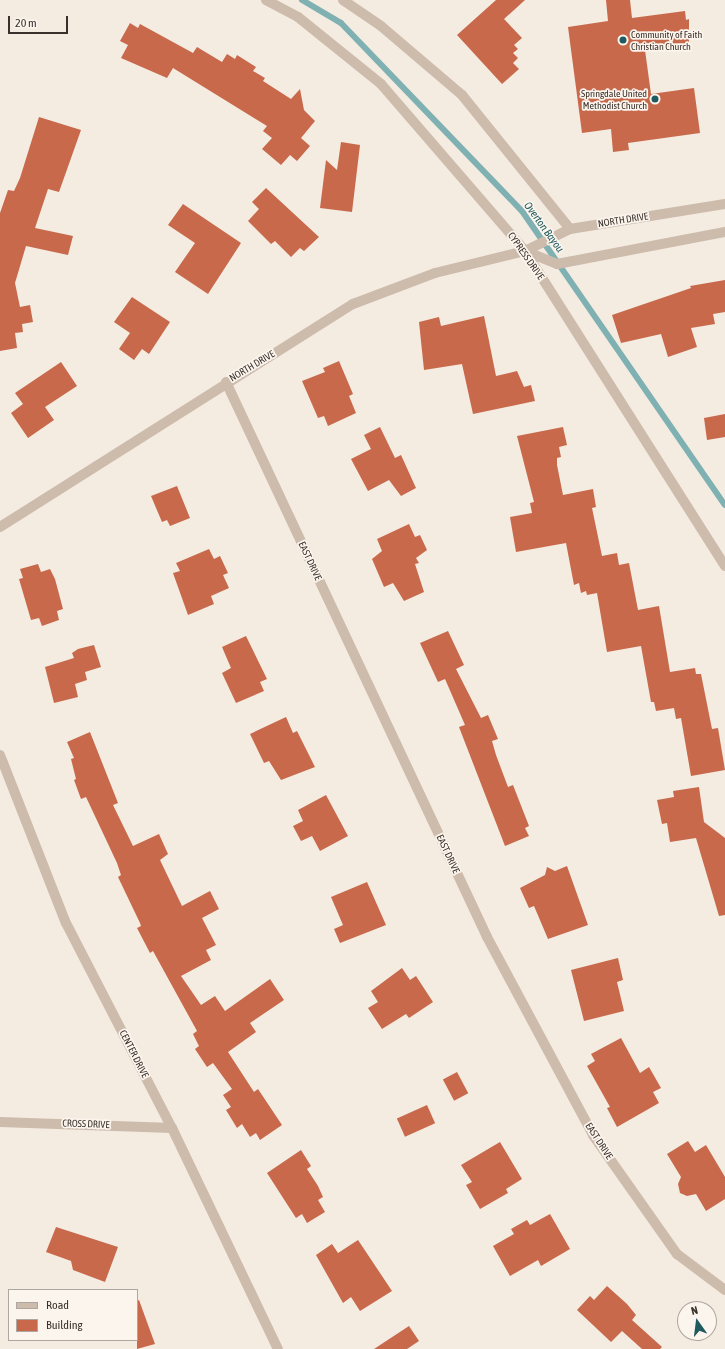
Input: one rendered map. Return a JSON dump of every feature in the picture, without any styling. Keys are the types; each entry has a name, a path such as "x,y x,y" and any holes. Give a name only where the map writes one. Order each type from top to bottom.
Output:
{"street":[{"name":"CYPRESS DRIVE","path":"266,0 298,17 381,84 529,248 725,566"},
{"path":"343,0 381,26 462,96 570,229"},
{"name":"NORTH DRIVE","path":"0,527 226,382 353,304 435,273 529,248 550,236 570,229 725,204"},
{"path":"529,248 544,260 556,264 725,232"},
{"name":"EAST DRIVE","path":"226,382 487,937 593,1135 677,1254 725,1290"},
{"name":"CENTER DRIVE","path":"0,755 66,923 172,1128 278,1349"},
{"name":"CROSS DRIVE","path":"0,1122 172,1128"}],"building":[{"path":"496,0 525,0 504,19 522,38 514,45 518,49 513,53 518,58 513,63 519,69 502,84 457,35"},
{"path":"606,0 630,0 632,18 685,11 686,20 689,19 689,45 645,50 651,94 694,88 700,133 628,143 629,150 613,152 611,129 582,133 568,27 608,21"},
{"path":"130,23 138,28 140,24 193,53 197,47 222,62 227,54 235,59 237,55 256,67 253,71 265,78 263,81 291,99 300,89 304,110 315,121 301,138 310,146 297,161 290,155 281,165 262,149 272,138 263,131 267,126 173,68 167,78 121,58 128,45 120,41"},
{"path":"39,117 81,130 59,192 48,189 35,228 73,236 68,255 26,246 15,283 20,307 30,305 33,322 22,324 23,332 15,333 17,348 0,351 0,213 8,190 14,191 20,178"},
{"path":"341,142 360,145 352,212 320,208 326,160 337,170"},
{"path":"266,188 319,237 304,251 300,248 291,257 275,241 271,244 248,221 259,209 252,202"},
{"path":"183,204 241,243 208,294 175,272 195,243 168,225"},
{"path":"725,280 725,312 713,314 715,324 691,328 697,347 668,357 661,334 621,343 612,315 691,288 690,286"},
{"path":"132,297 170,322 149,354 142,349 134,360 119,349 130,333 114,322"},
{"path":"484,316 496,376 517,371 524,387 531,385 535,401 473,414 462,364 424,370 419,322 439,317 441,326"},
{"path":"339,361 353,394 349,396 356,413 328,426 324,416 318,418 302,381 325,372 323,368"},
{"path":"61,362 77,386 45,407 54,420 28,438 11,413 23,404 15,393"},
{"path":"725,414 725,437 707,440 704,418"},
{"path":"380,427 395,458 401,455 416,488 401,496 389,480 368,491 351,459 371,449 364,435"},
{"path":"563,427 567,445 559,447 561,457 557,458 557,465 563,495 593,489 596,507 592,508 602,556 617,553 619,565 629,563 638,610 659,606 670,672 695,668 696,674 701,674 712,729 718,728 725,770 691,776 681,718 676,719 674,708 656,711 654,702 651,702 641,646 607,652 597,593 587,595 586,591 581,593 579,583 574,585 566,543 516,552 510,517 532,513 530,503 534,502 517,436"},
{"path":"177,486 190,518 170,526 167,520 162,522 151,496"},
{"path":"409,524 415,537 420,535 427,550 416,558 419,563 415,564 424,592 404,601 393,583 384,587 372,559 382,551 377,539"},
{"path":"209,549 214,559 220,556 228,573 223,575 229,588 211,596 214,604 188,615 173,573 180,571 176,563"},
{"path":"38,564 41,572 50,569 55,579 63,609 57,611 59,620 42,626 39,618 31,620 19,579 23,578 20,569"},
{"path":"448,631 464,665 456,669 481,718 488,715 498,739 492,741 496,755 508,787 513,785 529,826 525,828 529,836 505,846 459,727 465,725 445,679 438,682 420,643"},
{"path":"246,636 267,679 260,682 264,691 236,703 222,673 231,668 222,647"},
{"path":"94,645 101,667 85,672 87,680 75,684 78,697 54,703 45,667 74,658 72,653 78,649"},
{"path":"286,717 293,733 297,731 315,767 281,780 269,761 264,763 250,734"},
{"path":"90,732 118,803 113,805 133,846 159,834 168,854 160,860 182,906 210,891 219,909 202,918 216,945 206,950 211,960 181,976 201,1005 215,996 225,1011 270,979 284,1000 250,1023 256,1032 228,1052 254,1092 258,1089 282,1125 260,1140 256,1133 250,1137 242,1124 237,1128 226,1110 231,1107 223,1095 232,1089 213,1063 207,1067 195,1049 199,1046 193,1034 197,1031 153,951 150,953 137,928 141,926 118,877 121,875 117,863 86,797 81,799 74,780 76,779 71,759 74,758 67,742"},
{"path":"699,787 704,822 725,838 725,915 719,916 696,838 670,842 667,823 662,824 657,800 674,797 673,791"},
{"path":"326,795 348,836 320,851 312,836 301,841 293,826 303,821 298,810"},
{"path":"567,866 588,925 548,939 534,906 529,908 520,888 545,875 547,867 555,871"},
{"path":"367,882 386,925 340,943 334,929 343,925 331,897"},
{"path":"618,958 623,980 617,982 624,1011 584,1021 571,970"},
{"path":"402,968 410,980 416,976 433,1002 409,1018 406,1014 382,1029 368,1008 378,1002 371,991"},
{"path":"621,1038 640,1073 649,1067 661,1088 653,1092 659,1103 617,1127 607,1108 610,1107 587,1066 595,1061 591,1054"},
{"path":"457,1072 468,1093 454,1101 443,1080"},
{"path":"427,1105 435,1123 405,1137 397,1118"},
{"path":"688,1141 695,1152 706,1145 725,1177 725,1199 706,1211 696,1194 687,1196 680,1193 678,1184 681,1177 667,1154"},
{"path":"500,1142 522,1179 506,1189 508,1193 480,1209 466,1185 472,1182 461,1165"},
{"path":"301,1150 311,1166 307,1169 323,1197 318,1200 325,1212 307,1223 302,1214 296,1218 267,1173"},
{"path":"550,1214 570,1249 541,1266 538,1260 510,1276 493,1246 514,1234 511,1229 527,1220 530,1225"},
{"path":"56,1227 118,1247 105,1282 73,1270 71,1261 46,1252"},
{"path":"358,1240 392,1291 360,1311 351,1297 343,1303 316,1255 332,1244 338,1253"},
{"path":"607,1286 627,1304 636,1315 632,1320 662,1347 660,1349 642,1349 622,1331 611,1342 577,1310 590,1296 594,1300"},
{"path":"138,1300 155,1344 137,1349 138,1341"},
{"path":"409,1326 419,1341 407,1349 374,1349"}],"waterway":[{"name":"Overton Bayou","path":"302,0 341,23 522,211 725,505"}],"place":[{"name":"Community of Faith Christian Church","path":"623,40"},
{"name":"Springdale United Methodist Church","path":"655,99"}]}
